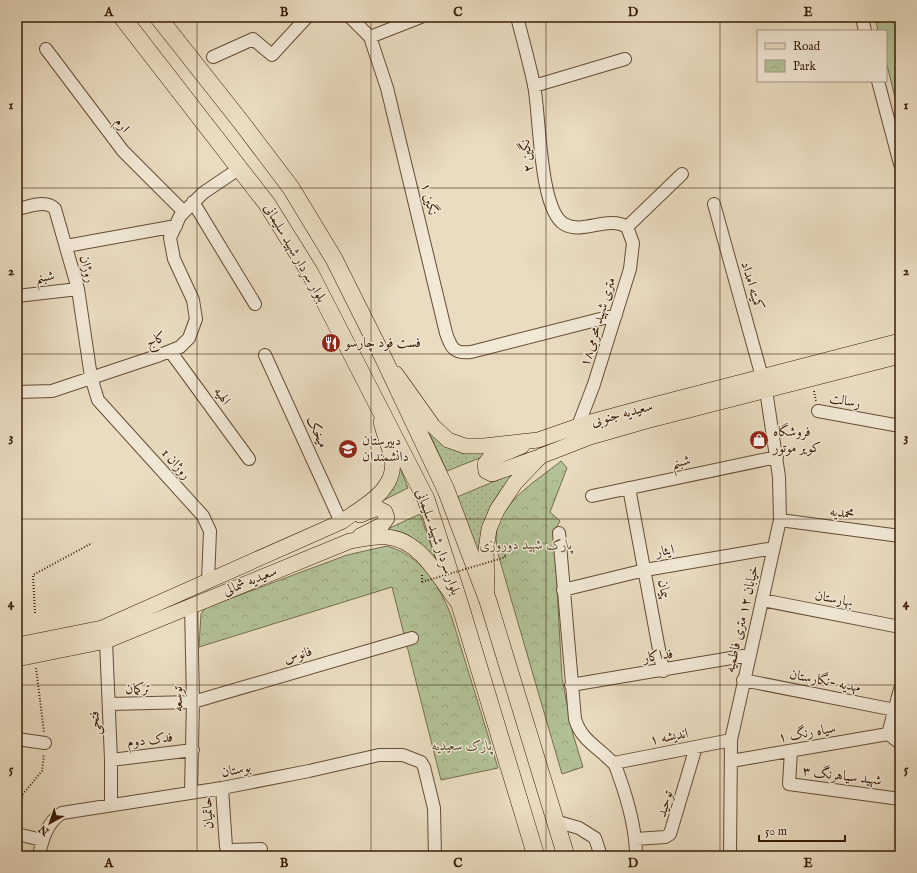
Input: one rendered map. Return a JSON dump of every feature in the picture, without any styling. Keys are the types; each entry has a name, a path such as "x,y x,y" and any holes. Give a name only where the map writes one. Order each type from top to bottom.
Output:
{"highway":[{"name":"بلوار سردار شهید سلیمانی","path":"158,17 291,188 334,259 382,355 446,490 488,602 566,856"},
{"name":"بلوار سردار شهید سلیمانی","path":"127,18 267,204 310,273 375,404 426,499 460,605 536,856"}],"main road":[{"name":"سعیدیه جنوبی","path":"488,602 486,550 489,529 497,510 507,493 540,456 590,437 900,341"},
{"name":"سعیدیه جنوبی","path":"382,355 433,426 448,440 465,446 538,440 578,426 764,384 811,378 900,356"},
{"name":"سعیدیه شمالی","path":"17,645 102,628 341,522 374,499 388,485 393,472 392,459 375,404"},
{"path":"538,440 488,460 485,464 485,469 488,473 492,474 540,456"},
{"path":"341,522 377,508 383,510 386,515 386,520 382,525 350,541"},
{"name":"سعیدیه شمالی","path":"17,659 106,641 350,541 387,537 407,543 422,555 460,605"}],"street":[{"path":"212,57 253,39 272,56 307,17"},
{"path":"350,17 370,37 421,17"},
{"name":"نگین ۲","path":"517,17 534,86 546,190 552,210 557,218 565,225 573,227 613,223 627,227"},
{"path":"862,17 865,30"},
{"name":"نگین ۱","path":"370,37 387,88 449,343 452,349 457,352 471,352 616,315"},
{"name":"ارم","path":"46,49 123,151 184,212"},
{"path":"534,86 625,59"},
{"path":"878,82 900,164"},
{"path":"66,246 176,226 180,216 193,202 203,193 240,168"},
{"path":"627,227 682,174"},
{"path":"193,202 255,304"},
{"name":"روژان","path":"17,209 46,204 51,205 55,209 78,289 91,377"},
{"name":"کمیته امداد","path":"714,204 764,384"},
{"name":"کاج","path":"17,392 52,391 170,351 180,347 190,338 196,319 193,300 174,259 170,238 176,226"},
{"name":"۱۸متری شهید محرمی","path":"578,426 616,315 632,259 632,238 627,227"},
{"name":"شبنم","path":"17,296 78,289"},
{"name":"الهیه","path":"170,351 249,459"},
{"name":"میخک","path":"266,356 341,522"},
{"name":"روژان 1","path":"91,377 98,400 202,516 210,531 208,581"},
{"name":"خیابان ۱۲ متری فاطمیه","path":"730,856 731,740 780,520 777,457 764,384"},
{"name":"رسالت","path":"818,411 900,426"},
{"name":"شبنم","path":"592,496 777,457"},
{"name":"پیمان","path":"629,488 663,671"},
{"name":"محمدیه","path":"780,520 900,536"},
{"path":"559,533 571,685 578,728 586,740 614,763 626,796 636,839 636,856"},
{"name":"ایثار","path":"563,590 645,570 774,548"},
{"name":"بهارستان","path":"762,600 900,628"},
{"name":"توسعه","path":"191,605 193,702 191,792"},
{"name":"فانوس","path":"193,702 412,638"},
{"name":"فتحی","path":"106,641 111,760 111,804"},
{"name":"فداکار","path":"571,685 663,671 749,655"},
{"name":"مهدیه -نگارستان","path":"744,680 898,710"},
{"path":"900,689 898,710 888,734 900,743"},
{"name":"ترکمان","path":"109,704 193,702"},
{"name":"سیاه رنگ ۱","path":"731,762 888,734"},
{"path":"17,739 45,743"},
{"name":"اندیشه ۱","path":"614,763 731,740"},
{"name":"توحید","path":"636,839 665,837 670,834 696,747"},
{"name":"فدک دوم","path":"111,760 192,750"},
{"name":"شهید سیاهرنگ ۳","path":"791,751 789,784 900,799"},
{"name":"بوستان","path":"42,840 55,816 62,813 111,804 222,788 309,771 379,755 403,755 421,762 426,774 434,808 435,856"},
{"name":"حاتمیان","path":"222,788 226,847 230,850 261,849"},
{"path":"555,821 579,828 595,838 601,856"},
{"path":"17,834 42,840 40,856"}],"path":[{"name":"رسالت","path":"811,378 818,411"},
{"path":"35,613 33,575 92,543"},
{"path":"422,582 506,557"}],"green space":[{"path":"875,17 900,17 900,118 887,65 887,30 878,30"},
{"path":"425,424 444,444 457,451 470,452 505,448 447,471"},
{"path":"397,460 408,488 376,504 391,490 397,481"},
{"name":"پارک شهید دوروزی","path":"561,461 567,468 550,512 560,521 554,532 562,678 572,731 583,767 562,774 498,554 496,535 504,512 512,502 531,484"},
{"path":"519,471 500,491 489,510 483,531 480,559 457,497"},
{"path":"420,514 439,568 416,540 401,532 392,530 383,531"},
{"name":"پارک سعیدیه","path":"387,546 410,556 419,564 434,582 446,603 498,768 441,780 392,587 199,647 201,614 205,608 347,555"}],"place":[{"name":"فست فود چارسو","path":"331,343"},
{"name":"فروشگاه کویر موتور","path":"759,440"},
{"name":"دبیرستان دانشمندان","path":"348,449"}]}
